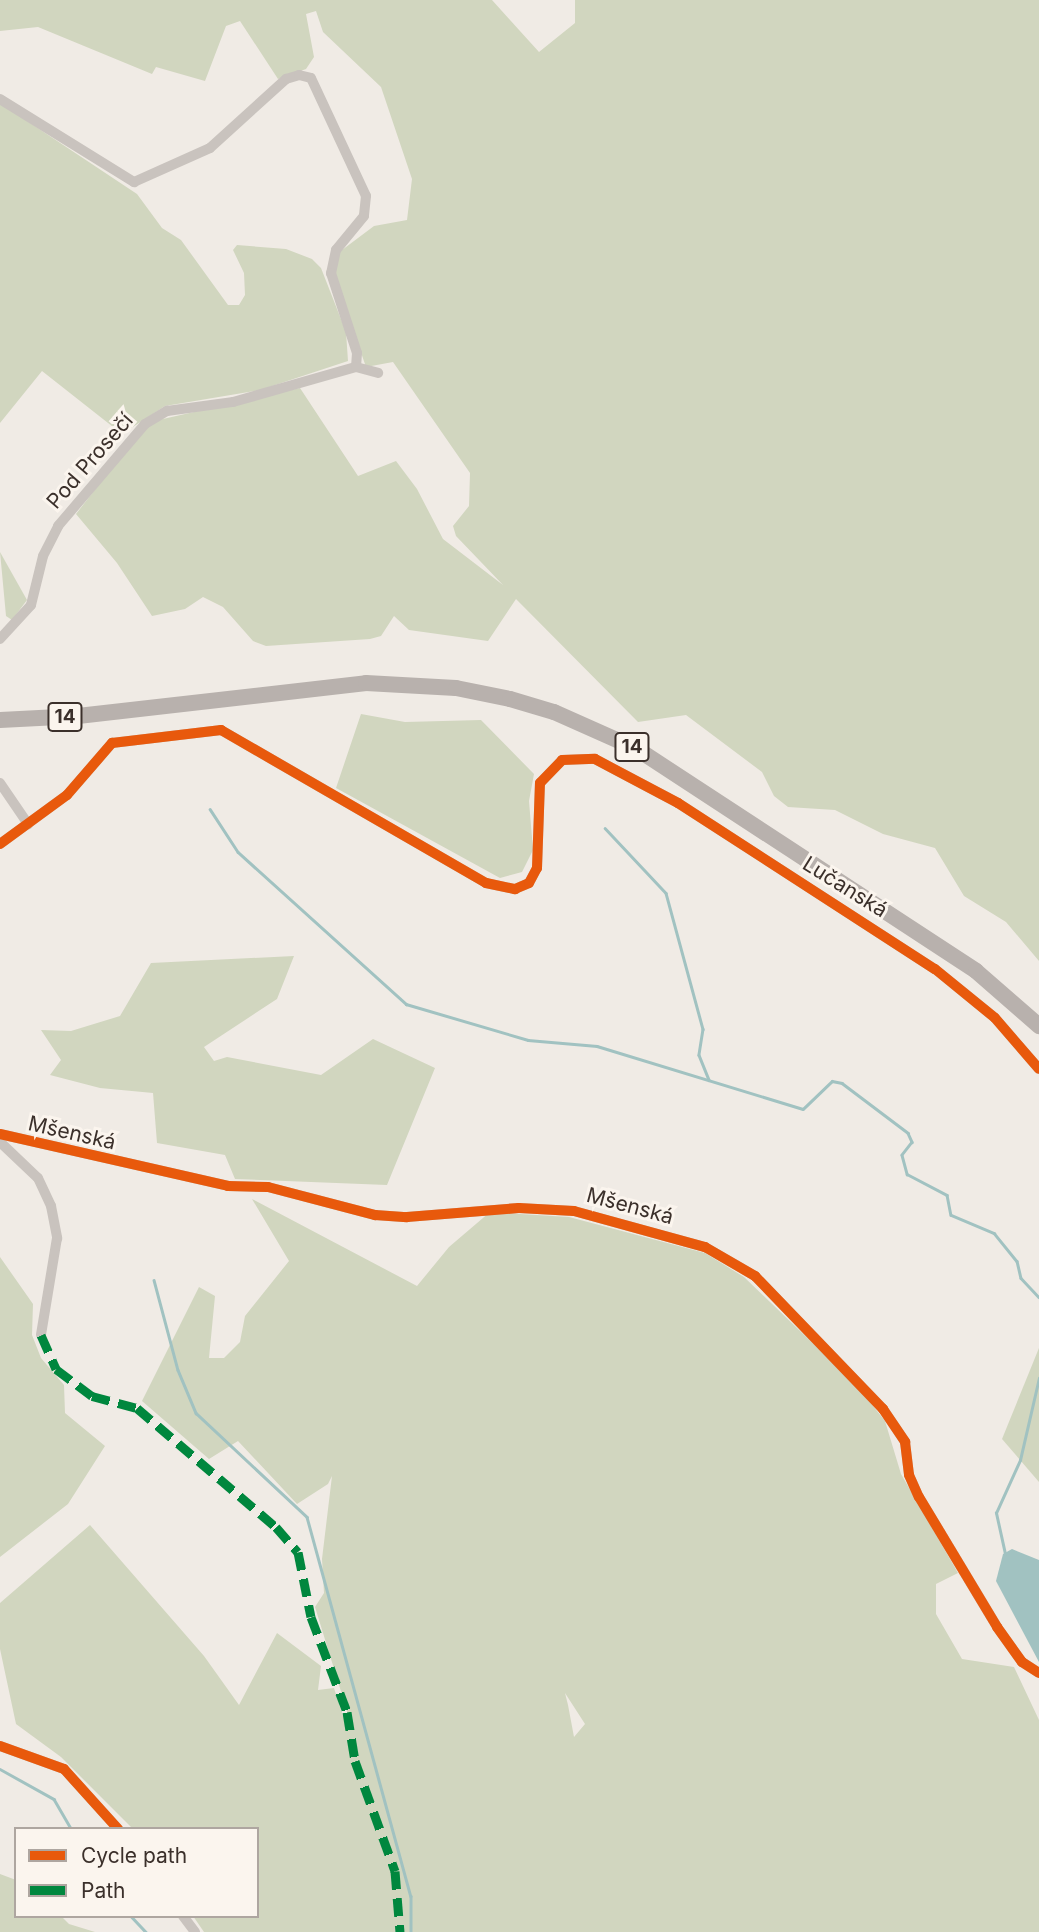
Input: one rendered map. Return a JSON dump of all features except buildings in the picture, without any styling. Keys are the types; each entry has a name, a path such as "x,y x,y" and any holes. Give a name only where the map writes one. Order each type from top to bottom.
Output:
{"main road":[{"name":"14","path":"0,720 78,716 366,683 456,688 510,699 554,712 637,749 976,971 1039,1026"}],"street":[{"path":"0,99 134,182 210,148 286,79 299,75 311,78 366,196 364,216 336,250 331,273 357,353 356,367 378,373"},
{"name":"Pod Prosečí","path":"0,639 31,605 54,532 145,424 167,411 233,402 356,367"},
{"name":"Lučanská","path":"0,844 82,781 104,748 126,738 221,730 486,883 515,889 529,883 537,868 541,846 537,793 546,773 573,758 608,765 678,803 935,969 995,1018 1039,1069"},
{"path":"0,783 28,824"},
{"name":"Mšenská","path":"0,1134 228,1186 268,1187 375,1215 407,1217 519,1208 574,1211 705,1247 755,1276 883,1409 905,1442 909,1475 926,1508 997,1627 1022,1662 1039,1673"},
{"path":"0,1142 38,1178 51,1206 57,1238 41,1335"},
{"path":"0,1745 64,1769 116,1827"}],"green space":[{"path":"0,0 492,0 539,52 575,23 575,0 1039,0 1039,961 1006,922 964,896 935,848 883,834 835,810 788,807 774,796 762,772 686,715 638,722 516,599 488,641 409,630 394,616 381,636 370,639 266,646 253,641 223,607 203,597 185,609 152,616 117,563 76,514 139,433 154,421 300,388 358,476 396,461 417,489 443,539 503,585 456,536 453,526 469,506 470,473 393,362 366,367 335,278 338,253 374,226 407,220 412,179 381,87 323,32 316,11 306,14 314,57 306,69 278,79 240,21 226,26 205,81 156,67 152,74 38,27 0,31"},
{"path":"0,103 137,194 162,228 181,240 228,305 239,305 245,295 244,273 233,250 237,245 286,249 312,259 321,268 346,332 348,361 260,390 165,406 122,434 42,371 0,423"},
{"path":"0,552 27,600 12,620 6,616"},
{"path":"361,714 405,722 481,720 534,774 529,801 533,850 522,872 500,878 336,788"},
{"path":"294,956 277,999 204,1047 214,1061 227,1057 321,1075 373,1039 435,1068 387,1185 235,1179 225,1155 157,1143 153,1093 100,1088 50,1075 61,1060 41,1030 71,1031 120,1016 151,963"},
{"path":"252,1199 417,1286 449,1247 490,1212 569,1217 705,1253 744,1277 858,1387 885,1421 901,1474 958,1573 936,1584 936,1614 962,1659 1014,1667 1039,1720 1039,1932 204,1932 194,1918 259,1918 259,1827 131,1827 61,1757 16,1724 0,1649 0,1603 90,1525 204,1656 239,1705 277,1633 321,1666 318,1690 334,1688 347,1729 351,1724 315,1607 324,1593 322,1559 332,1476 328,1484 297,1504 238,1441 209,1459 142,1401 199,1287 215,1296 209,1358 224,1358 240,1342 245,1316 289,1261","holes":["565,1693 585,1724 574,1737 568,1705"]},
{"path":"0,1257 33,1304 32,1335 41,1358 64,1385 65,1413 105,1446 68,1504 0,1557"},
{"path":"1039,1348 1039,1482 1002,1439"},
{"path":"0,1874 14,1879 14,1918 63,1918 69,1924 95,1932 0,1932"}],"water":[{"path":"1012,1549 1039,1560 1039,1662 996,1581 1003,1554"}],"waterway":[{"path":"210,809 238,852 406,1004 528,1040 597,1046 803,1109 832,1081 842,1083 908,1133 912,1142 902,1155 907,1174 947,1195 951,1215 994,1233 1017,1261 1021,1278 1039,1297"},
{"path":"605,828 666,893 703,1029 699,1055 709,1080"},
{"path":"154,1280 178,1370 196,1413 307,1517 411,1896 411,1932"},
{"path":"1005,1554 996,1513 1020,1460 1039,1378"},
{"path":"0,1769 54,1799 70,1827"},
{"path":"133,1918 146,1932"}],"marked path":[{"path":"41,1335 56,1369 92,1396 137,1408 276,1527 298,1552 311,1617 347,1712 355,1761 395,1871 400,1932"}],"cycle path":[{"path":"0,844 67,795 112,743 221,730 486,883 515,889 529,883 537,868 540,783 562,760 595,759 678,803 935,969 995,1018 1039,1069"},
{"path":"0,1134 228,1186 268,1187 375,1215 407,1217 519,1208 574,1211 705,1247 755,1276 883,1409 905,1442 909,1475 919,1497 997,1627 1022,1662 1039,1673"},
{"path":"0,1746 64,1769 116,1827"}]}
